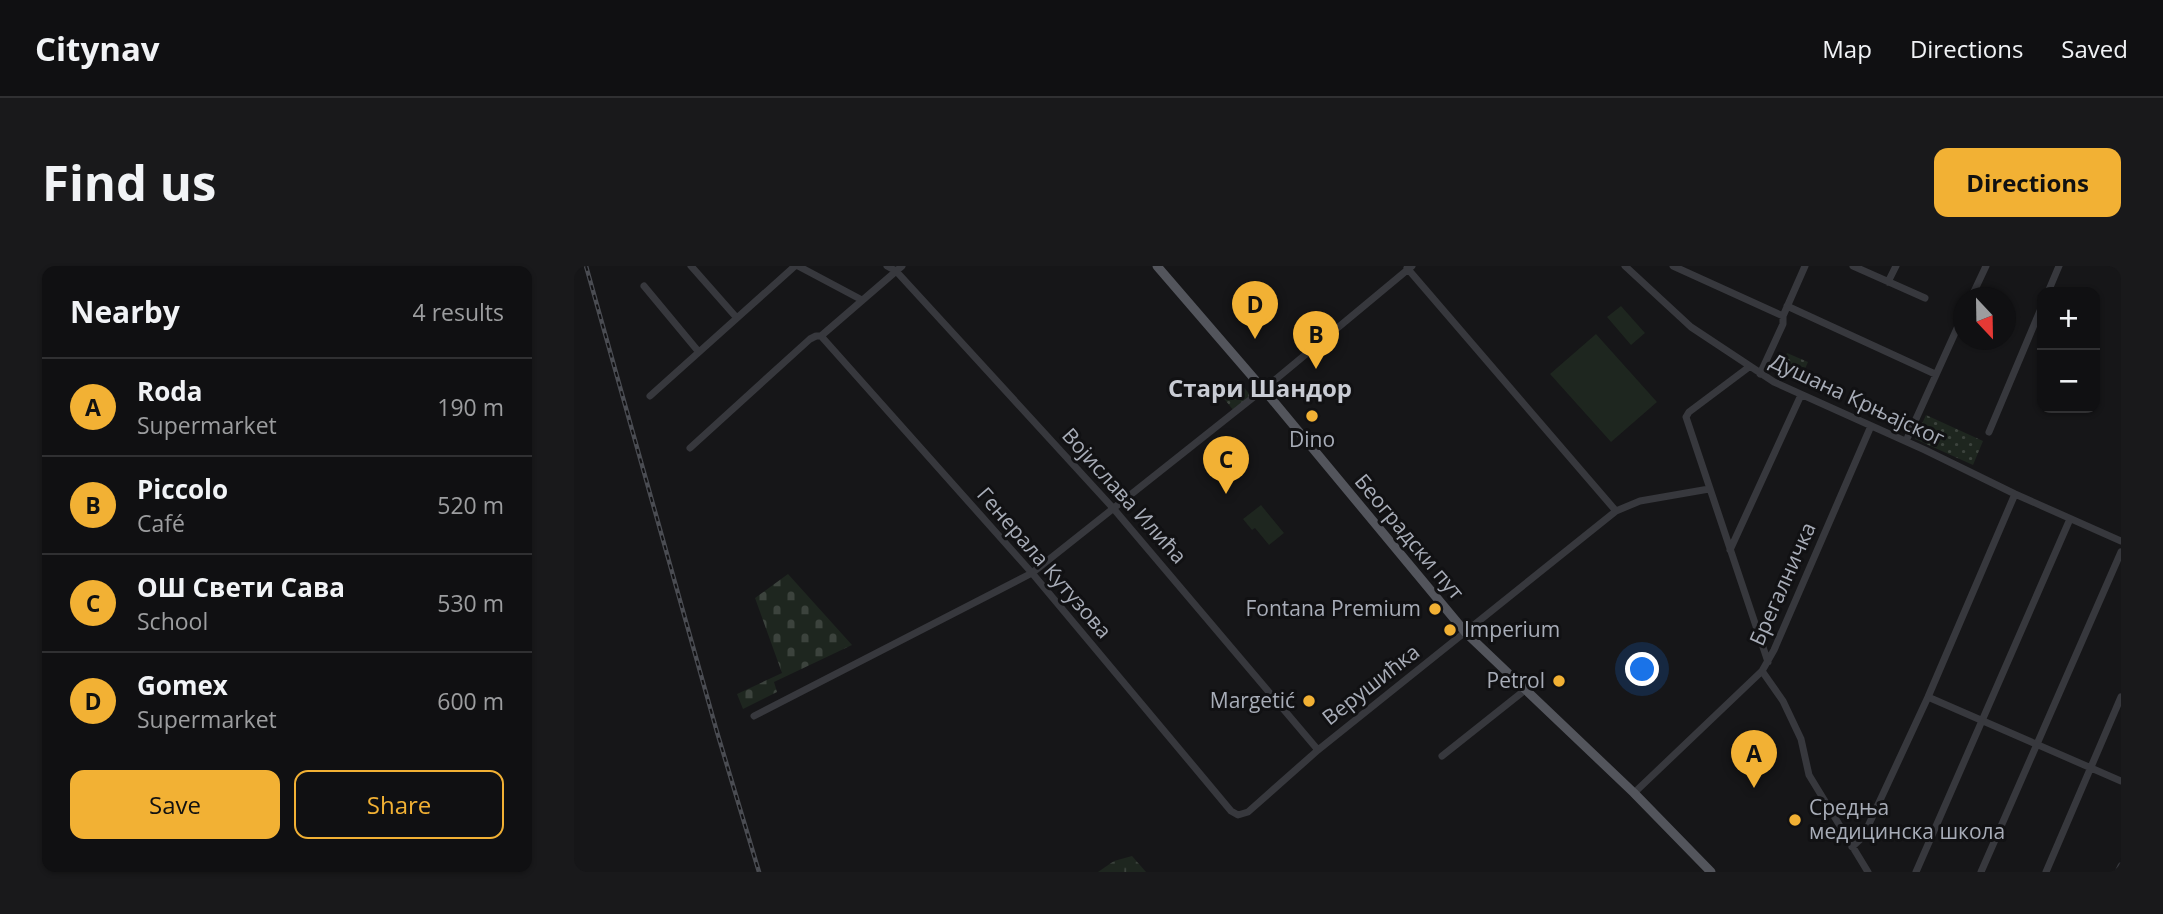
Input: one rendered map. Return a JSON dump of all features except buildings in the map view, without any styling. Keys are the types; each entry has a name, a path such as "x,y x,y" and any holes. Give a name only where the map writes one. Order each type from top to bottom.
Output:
{"main road":[{"name":"Београдски пут","path":"1157,266 1466,633 1634,793 1711,872"}],"street":[{"path":"691,266 736,317"},
{"path":"650,396 736,317 797,266 862,300"},
{"name":"Војислава Илића","path":"887,266 899,269 1113,509 1318,750"},
{"name":"Душана Крњајског","path":"1625,266 1691,327 1760,374 2121,541"},
{"path":"1673,266 1783,316"},
{"path":"1760,374 1805,266"},
{"path":"1853,266 1925,298"},
{"path":"1888,282 1896,266"},
{"path":"1976,287 1986,266"},
{"path":"2050,287 2059,266"},
{"path":"754,716 1031,572 1263,389 1408,267 1616,511"},
{"path":"690,448 810,339 821,337 899,269"},
{"path":"644,286 698,351"},
{"path":"1787,306 1935,374"},
{"path":"1989,432 2037,318"},
{"path":"1906,441 1953,336"},
{"name":"Генерала Кутузова","path":"821,337 1031,572 1223,801 1238,815"},
{"path":"1749,367 1689,412 1686,419 1768,662"},
{"path":"1730,550 1801,395"},
{"name":"Брегалничка","path":"1634,793 1762,671 1768,662 1871,426"},
{"name":"Верушићка","path":"1238,815 1248,812 1318,750 1616,511 1640,501 1709,489"},
{"path":"1853,847 1863,837 1928,697 2015,494"},
{"path":"1916,872 2070,519"},
{"path":"1981,872 2121,552"},
{"path":"1762,671 1783,701 1801,739 1809,775 1868,872"},
{"path":"1442,756 1525,690"},
{"path":"1928,697 2121,782"},
{"path":"2047,872 2121,697"},
{"path":"2118,872 2121,866"}],"green space":[{"path":"1621,306 1645,333 1631,345 1607,317"},
{"path":"1596,334 1657,402 1611,442 1550,374"},
{"path":"1787,353 1808,362 1801,378 1780,370"},
{"path":"1238,380 1251,396 1234,411 1221,395"},
{"path":"1926,415 1983,441 1973,465 1915,439"},
{"path":"1261,505 1284,533 1269,545 1255,528 1252,530 1243,519"},
{"path":"788,574 852,645 774,682 777,692 743,709 737,694 782,673 755,598"},
{"path":"1132,856 1146,872 1098,872 1114,861"}],"railway":[{"path":"586,266 759,872"}],"place":[{"name":"Gomex","path":"1255,339"},
{"name":"Piccolo","path":"1316,369"},
{"name":"Dino","path":"1312,416"},
{"name":"ОШ Свети Сава","path":"1226,494"},
{"name":"Fontana Premium","path":"1435,609"},
{"name":"Imperium","path":"1450,630"},
{"name":"Petrol","path":"1559,681"},
{"name":"Margetić","path":"1309,701"},
{"name":"Roda","path":"1754,788"},
{"name":"Средња медицинска школа","path":"1795,820"}],"district":[{"name":"Стари Шандор","path":"1260,389"}]}
